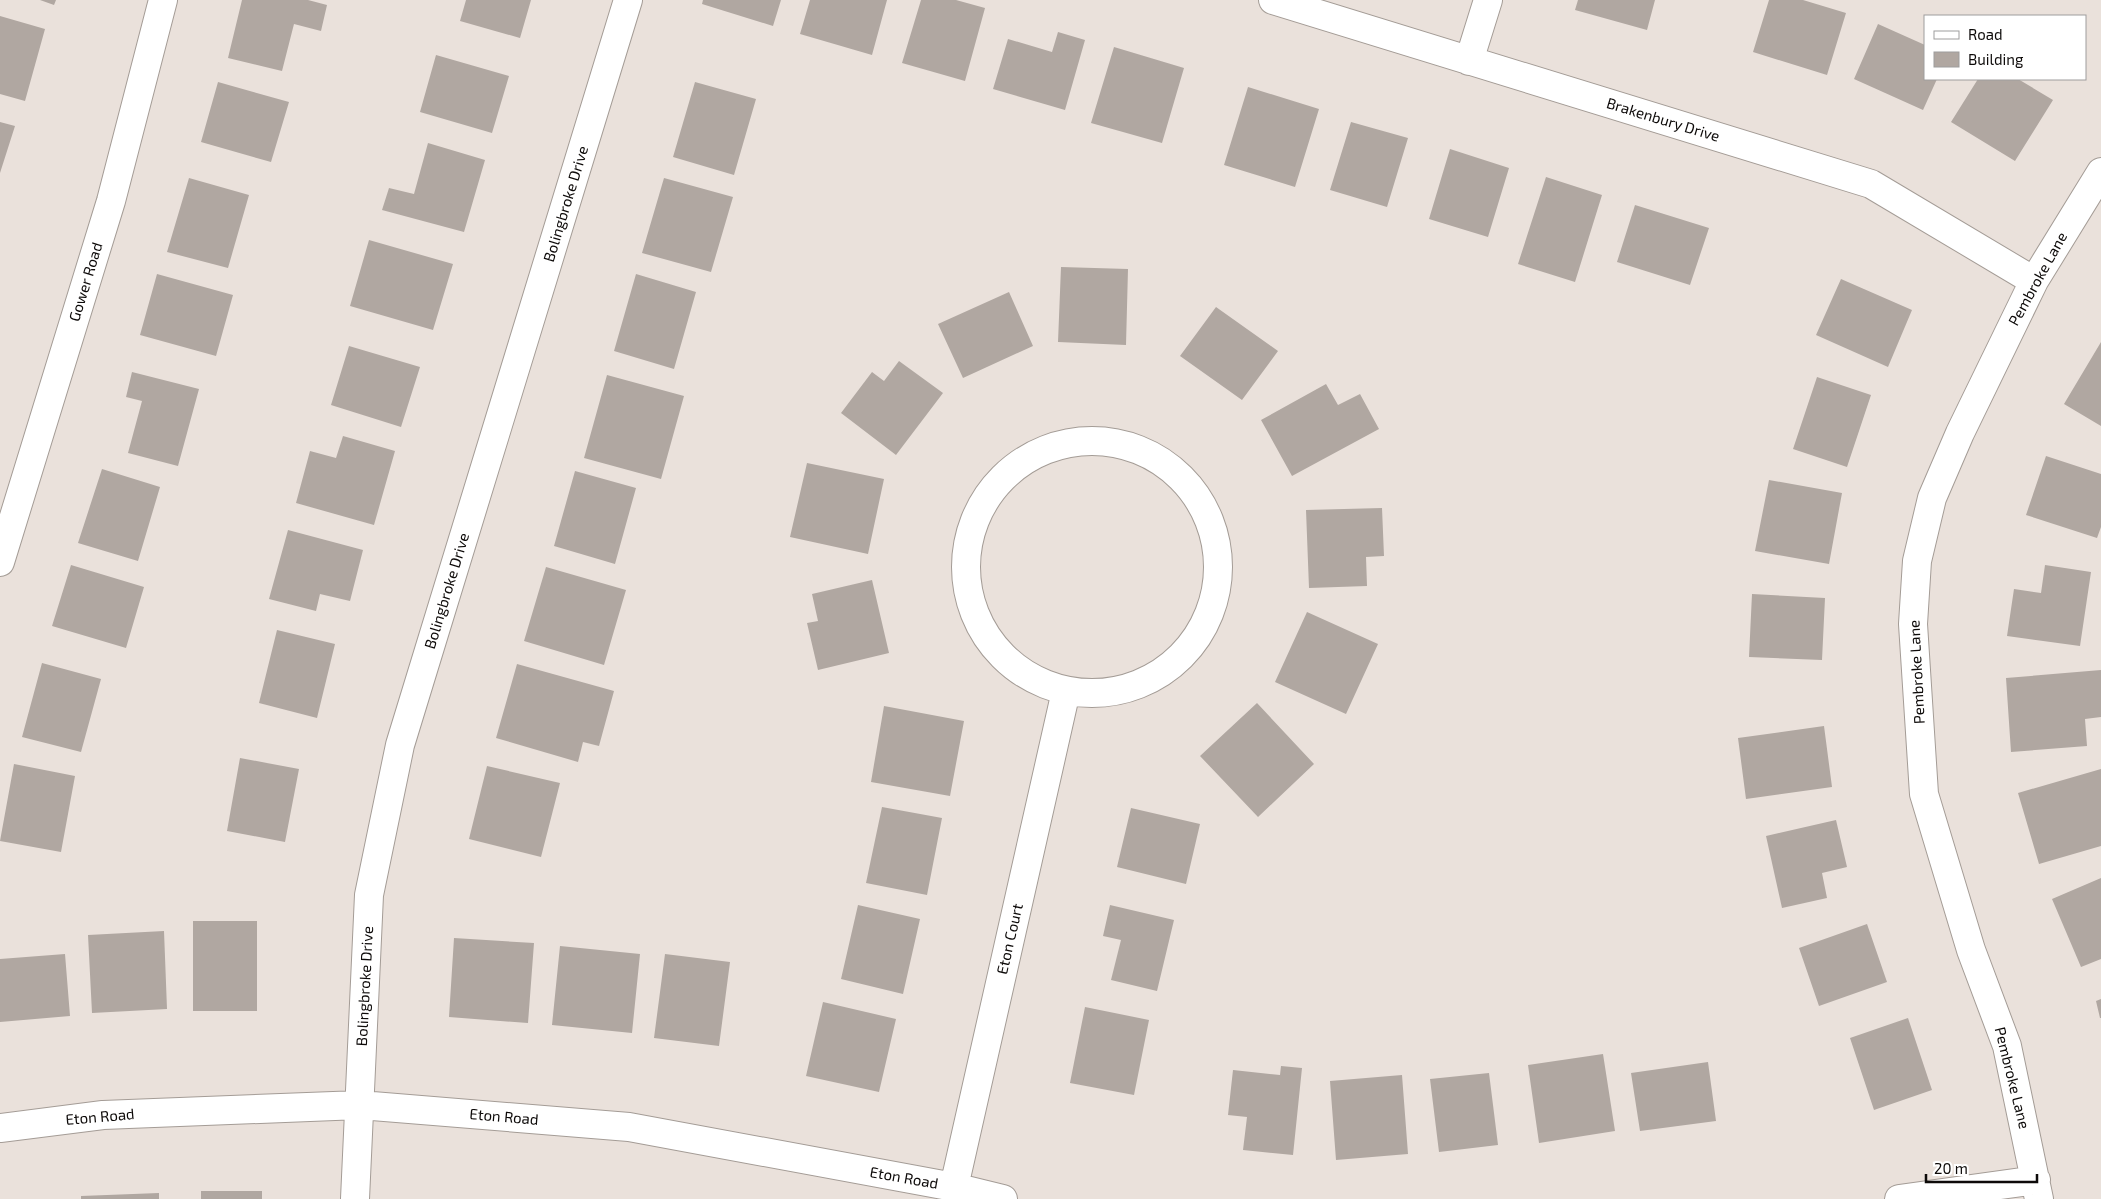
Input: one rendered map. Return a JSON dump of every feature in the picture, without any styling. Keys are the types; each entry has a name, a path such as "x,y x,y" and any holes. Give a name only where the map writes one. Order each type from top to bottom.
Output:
{"street":[{"name":"Gower Road","path":"0,562 111,201 163,0"},
{"name":"Bolingbroke Drive","path":"355,1199 369,895 400,745 628,0"},
{"name":"Brakenbury Drive","path":"1273,0 1871,184 2034,281"},
{"path":"1469,61 1488,0"},
{"name":"Pembroke Lane","path":"2038,1190 2008,1046 1970,950 1924,794 1913,624 1916,561 1932,498 1960,433 2034,281 2101,172"},
{"path":"1102,441 1143,452 1174,471 1198,499 1214,533 1218,569 1212,606 1196,638 1171,665 1139,684 1103,693 1066,691 1026,676 994,648 972,612 964,570 971,528 990,490 1008,473 1021,462 1060,444 1102,441"},
{"name":"Eton Court","path":"954,1187 1066,691"},
{"name":"Eton Road","path":"0,1128 103,1115 360,1105 629,1128 954,1187 1003,1199"},
{"path":"1899,1199 2038,1190"}],"building":[{"path":"40,0 56,0 54,5"},
{"path":"242,0 308,0 327,5 321,31 294,24 282,71 228,58"},
{"path":"466,0 531,0 520,38 460,21"},
{"path":"703,0 781,0 773,26 702,4"},
{"path":"810,0 887,0 872,55 800,34"},
{"path":"921,0 956,0 985,8 965,81 902,63"},
{"path":"1578,0 1655,0 1647,30 1575,10"},
{"path":"1769,0 1803,0 1846,13 1827,75 1753,52"},
{"path":"0,16 45,29 25,101 0,94"},
{"path":"1878,24 1924,45 1924,80 1937,80 1923,110 1854,79"},
{"path":"1058,32 1085,40 1065,110 993,89 1008,39 1052,52"},
{"path":"1114,47 1184,68 1162,143 1091,123"},
{"path":"436,55 509,76 492,133 420,112"},
{"path":"1977,80 2020,80 2053,100 2015,161 1951,122"},
{"path":"218,82 289,102 271,162 201,142"},
{"path":"695,82 756,99 734,175 673,157"},
{"path":"1248,87 1319,109 1295,187 1224,165"},
{"path":"0,122 15,126 0,173"},
{"path":"1351,122 1408,138 1387,207 1330,190"},
{"path":"428,143 485,160 464,232 382,210 389,188 414,194"},
{"path":"1450,149 1509,168 1488,237 1429,219"},
{"path":"1546,177 1602,195 1575,282 1518,264"},
{"path":"189,178 249,195 228,268 167,252"},
{"path":"664,178 733,197 711,272 642,253"},
{"path":"1635,205 1709,228 1690,285 1617,262"},
{"path":"369,240 453,264 433,330 350,306"},
{"path":"1061,267 1128,269 1126,345 1058,342"},
{"path":"157,274 233,295 216,356 140,335"},
{"path":"636,274 696,292 674,369 614,351"},
{"path":"1841,279 1912,310 1888,367 1816,335"},
{"path":"1009,292 1033,346 963,378 938,324"},
{"path":"1216,307 1278,351 1242,400 1180,356"},
{"path":"2101,342 2101,426 2064,404"},
{"path":"349,346 420,367 401,427 331,405"},
{"path":"899,361 943,393 896,455 841,413 872,372 884,381"},
{"path":"132,372 199,389 178,466 128,453 142,401 126,397"},
{"path":"607,375 684,396 661,479 584,458"},
{"path":"1817,377 1871,395 1847,467 1793,449"},
{"path":"1326,384 1338,405 1360,394 1379,429 1292,476 1261,420"},
{"path":"343,436 395,451 374,525 296,503 310,451 336,458"},
{"path":"2046,456 2101,474 2101,527 2097,538 2026,515"},
{"path":"807,463 884,479 868,554 790,537"},
{"path":"102,469 160,487 138,561 78,543"},
{"path":"575,471 636,488 615,564 554,546"},
{"path":"1769,480 1842,493 1829,564 1755,551"},
{"path":"1382,508 1384,556 1366,557 1367,586 1309,588 1306,510"},
{"path":"288,530 363,550 350,601 320,594 316,611 269,599"},
{"path":"71,565 144,587 126,648 52,626"},
{"path":"2045,565 2091,572 2080,646 2007,636 2014,589 2041,593"},
{"path":"546,567 626,590 604,665 524,641"},
{"path":"872,580 889,653 818,670 807,623 818,621 812,594"},
{"path":"1752,594 1825,598 1822,660 1749,657"},
{"path":"1307,612 1378,644 1346,714 1275,682"},
{"path":"277,630 335,644 317,718 259,703"},
{"path":"42,663 101,679 81,752 22,737"},
{"path":"517,664 614,691 599,746 583,742 578,762 496,738"},
{"path":"2101,670 2101,717 2085,719 2087,746 2011,752 2006,678"},
{"path":"1257,703 1314,764 1258,817 1200,756"},
{"path":"884,706 964,721 950,796 871,782"},
{"path":"1824,726 1832,787 1746,799 1738,738"},
{"path":"240,758 299,769 285,842 227,831"},
{"path":"14,764 75,776 61,852 0,841"},
{"path":"487,766 560,783 541,857 469,839"},
{"path":"2101,769 2101,846 2039,864 2018,793"},
{"path":"882,807 942,818 927,895 866,883"},
{"path":"1131,808 1200,824 1186,884 1117,867"},
{"path":"1836,820 1847,867 1822,873 1827,898 1782,908 1766,836"},
{"path":"2101,878 2101,959 2081,967 2052,899"},
{"path":"858,905 920,919 903,994 841,979"},
{"path":"1110,905 1174,920 1157,991 1111,980 1121,940 1103,936"},
{"path":"193,921 257,921 257,1011 193,1011"},
{"path":"1867,924 1887,982 1819,1006 1799,948"},
{"path":"164,931 167,1009 92,1013 88,935"},
{"path":"454,938 534,943 528,1023 449,1017"},
{"path":"560,946 640,954 632,1033 552,1025"},
{"path":"65,954 70,1016 0,1022 0,959"},
{"path":"665,954 730,962 719,1046 654,1038"},
{"path":"2101,999 2101,1018 2100,1018 2096,1001"},
{"path":"823,1002 896,1019 879,1092 806,1076"},
{"path":"1085,1007 1149,1020 1134,1095 1070,1083"},
{"path":"1908,1018 1932,1090 1874,1110 1850,1038"},
{"path":"1603,1054 1615,1131 1539,1143 1528,1065"},
{"path":"1708,1062 1716,1121 1640,1131 1631,1073"},
{"path":"1281,1066 1302,1068 1293,1155 1243,1150 1247,1117 1228,1115 1233,1070 1280,1075"},
{"path":"1489,1073 1498,1145 1439,1152 1430,1079"},
{"path":"1402,1075 1408,1154 1336,1160 1330,1081"},
{"path":"201,1191 262,1191 262,1199 201,1199"},
{"path":"159,1193 159,1199 81,1199 81,1196"}]}
